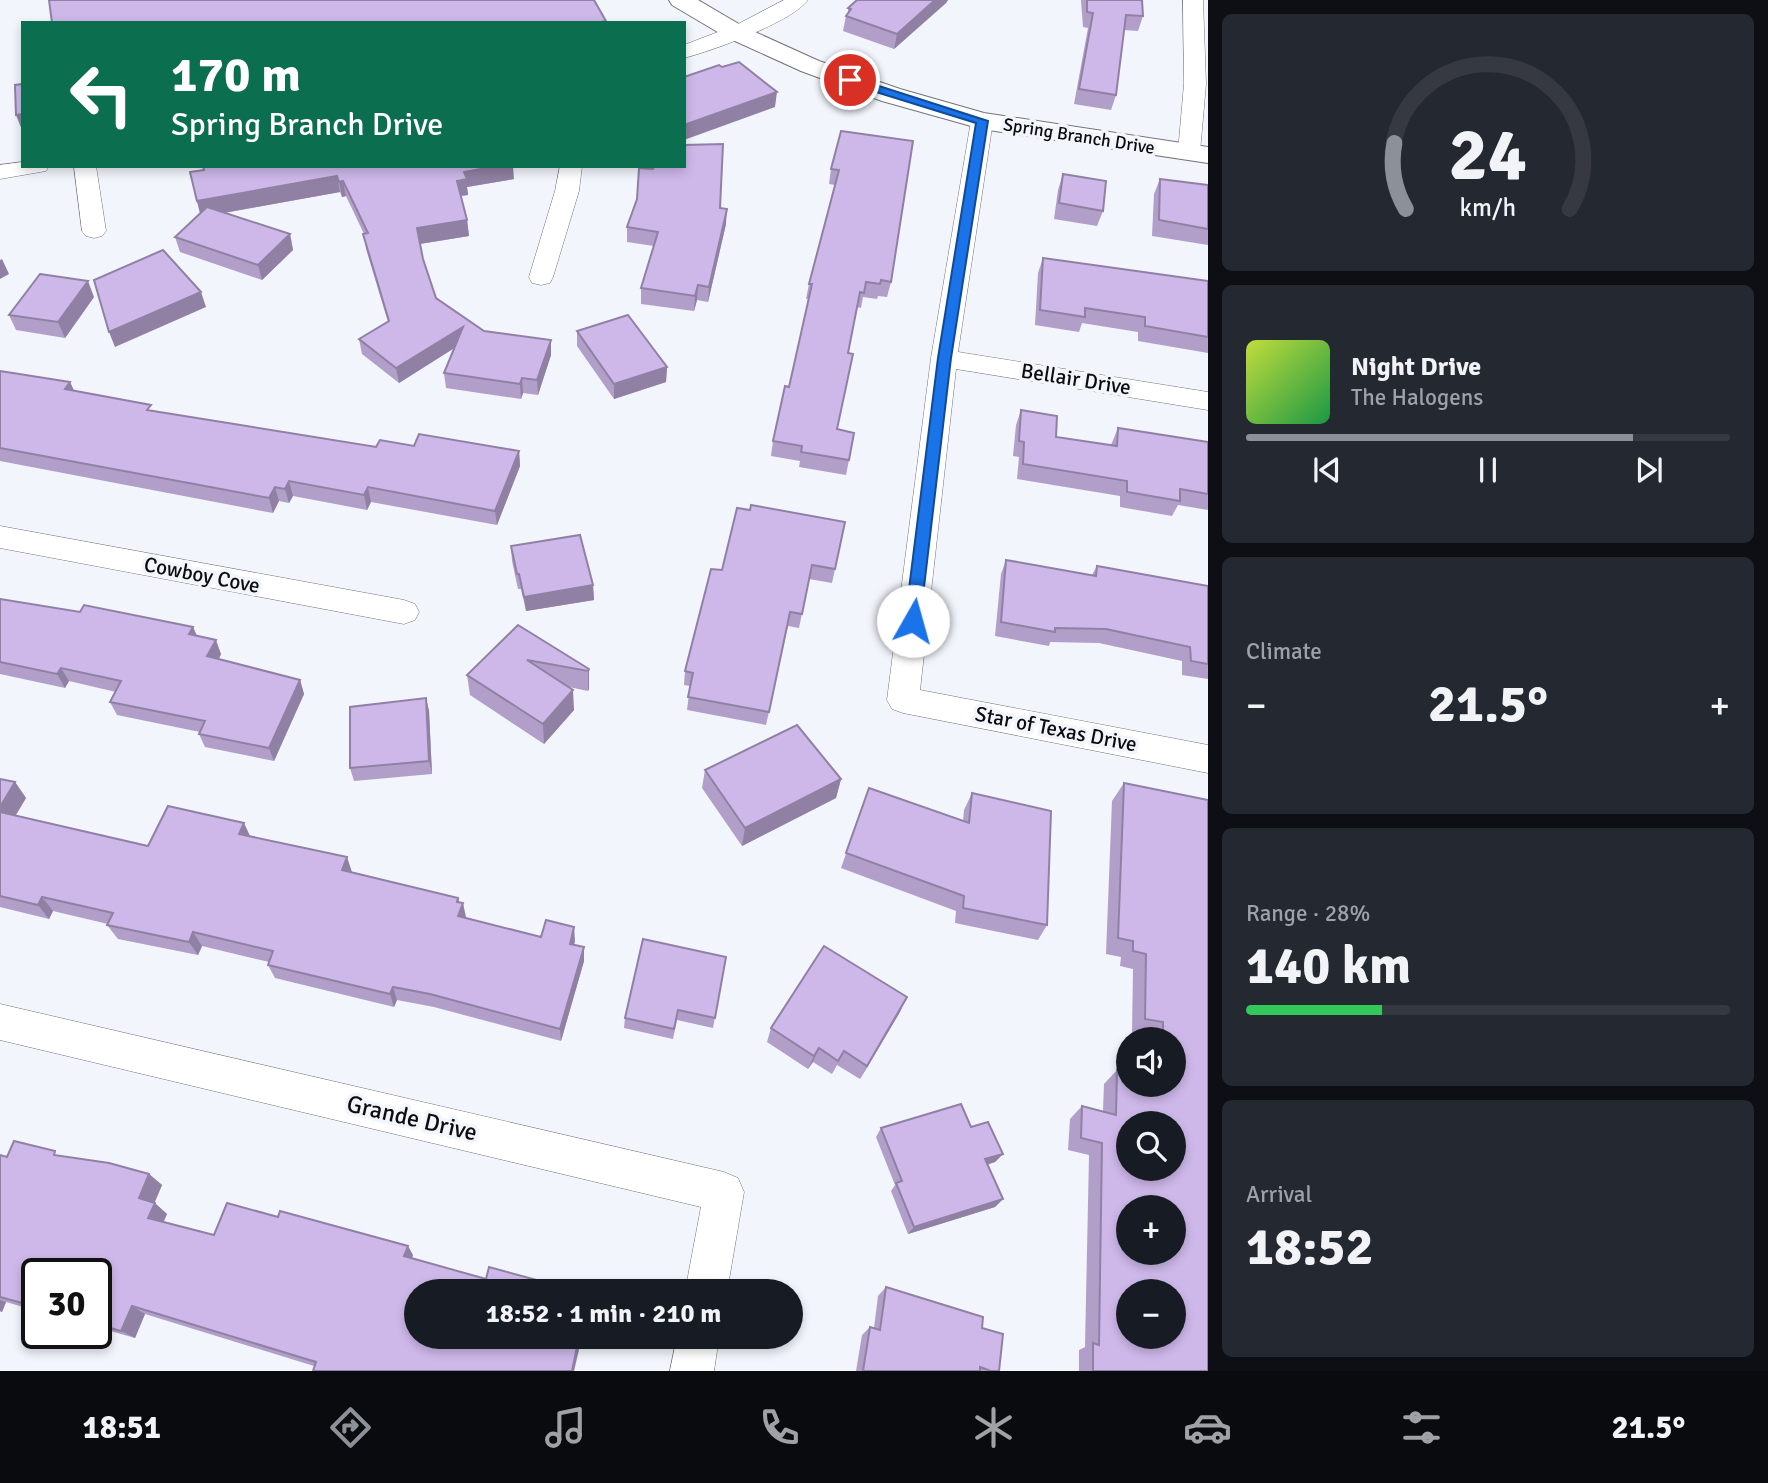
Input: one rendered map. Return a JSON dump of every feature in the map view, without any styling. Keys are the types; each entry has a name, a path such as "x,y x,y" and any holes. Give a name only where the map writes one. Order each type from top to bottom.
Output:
{"street":[{"name":"Spring Branch Drive","path":"681,0 735,32 810,66 856,83 982,121 1198,154"},
{"path":"686,51 735,32 783,10 798,0"},
{"path":"1193,0 1198,154"},
{"path":"944,358 982,121"},
{"path":"0,172 25,168"},
{"path":"85,168 94,231"},
{"path":"541,277 567,191 571,168"},
{"name":"Bellair Drive","path":"944,358 1208,401"},
{"name":"Star of Texas Drive","path":"944,358 903,700 1208,759"},
{"name":"Cowboy Cove","path":"0,537 404,612"},
{"name":"Grande Drive","path":"0,1022 724,1192 708,1279"},
{"path":"692,1371 696,1349"}],"building":[{"path":"49,0 594,0 606,21 52,21"},
{"path":"857,0 935,0 897,34 846,16 851,9 848,8"},
{"path":"1087,0 1142,0 1143,16 1126,15 1116,95 1079,89 1093,13 1087,12"},
{"path":"739,62 777,92 686,124 686,76 719,65 722,67"},
{"path":"21,84 21,114 16,115 15,85"},
{"path":"841,131 913,141 891,282 866,282 864,293 860,292 848,353 853,354 837,429 854,433 849,460 801,452 802,446 773,441 785,386 789,387 812,284 809,284 839,170 831,169"},
{"path":"723,144 720,208 727,209 709,287 698,285 695,296 641,288 658,232 627,227 637,199 639,168 686,168 686,145"},
{"path":"486,168 464,172 467,179 457,181 467,220 417,228 423,259 436,298 484,331 551,340 537,380 522,378 520,384 444,373 463,327 396,368 359,339 389,321 363,234 368,233 343,181 339,182 337,176 197,201 190,172"},
{"path":"1063,174 1106,181 1103,211 1059,203"},
{"path":"1160,179 1208,185 1208,229 1159,220"},
{"path":"207,207 290,234 258,265 175,237"},
{"path":"163,250 201,292 109,332 94,280"},
{"path":"1043,258 1208,281 1208,337 1145,326 1145,317 1085,308 1085,317 1040,310"},
{"path":"40,274 88,281 58,322 9,315"},
{"path":"628,315 667,367 614,384 577,331"},
{"path":"0,371 70,382 65,389 151,405 147,410 376,447 380,440 414,446 419,434 519,451 495,511 368,487 364,495 289,481 285,489 275,487 269,498 0,448"},
{"path":"1021,410 1057,416 1056,437 1117,446 1118,428 1208,442 1208,494 1180,489 1180,501 1127,492 1127,481 1023,464 1024,442 1019,441"},
{"path":"751,505 845,522 835,569 812,565 802,614 790,612 769,712 688,697 693,673 685,671 711,569 722,570 737,508 750,510"},
{"path":"580,535 593,585 524,597 511,546"},
{"path":"1006,560 1096,576 1097,566 1208,586 1208,664 1191,661 1190,647 1106,629 1055,628 1055,632 1001,622"},
{"path":"0,599 80,612 84,605 193,627 189,634 216,640 207,656 300,680 269,748 199,734 205,721 110,702 121,681 61,668 57,674 0,662"},
{"path":"518,625 589,669 588,671 527,660 573,690 543,724 467,675"},
{"path":"426,698 429,761 350,768 350,707"},
{"path":"797,725 841,779 745,828 705,770"},
{"path":"0,779 15,782 0,807"},
{"path":"1124,783 1208,800 1208,1371 1093,1371 1093,1343 1099,1345 1102,1143 1081,1138 1082,1106 1116,1115 1116,1181 1186,1181 1186,1111 1116,1111 1116,1097 1186,1097 1186,1027 1163,1027 1163,1022 1145,1019 1146,954 1133,951 1133,941 1118,938"},
{"path":"869,788 969,823 972,793 1051,811 1047,925 963,908 964,896 846,853"},
{"path":"168,806 244,823 239,834 347,857 342,870 458,898 457,902 463,903 458,916 541,937 546,920 574,927 570,944 584,947 560,1029 430,994 393,987 390,994 268,965 273,951 193,932 189,942 107,925 113,913 42,897 38,905 0,896 0,812 148,846"},
{"path":"643,939 726,957 715,1018 678,1010 674,1029 625,1018"},
{"path":"824,946 907,997 867,1066 844,1051 838,1061 819,1048 814,1056 771,1028"},
{"path":"961,1104 971,1127 988,1122 1003,1154 985,1159 1003,1199 914,1227 896,1183 902,1181 881,1128"},
{"path":"14,1141 55,1151 54,1155 109,1163 149,1174 139,1198 155,1203 148,1218 214,1235 227,1203 278,1217 280,1211 408,1246 404,1256 486,1279 404,1279 404,1349 577,1349 572,1371 313,1371 316,1362 132,1306 121,1331 112,1328 112,1258 21,1258 21,1303 0,1297 0,1155 7,1157"},
{"path":"489,1267 533,1279 486,1279"},
{"path":"886,1287 983,1317 982,1328 1003,1334 999,1371 980,1367 980,1371 863,1371 870,1327 880,1330"}],"route":[{"path":"850,80 891,95 982,121 944,358 913,621"}]}
